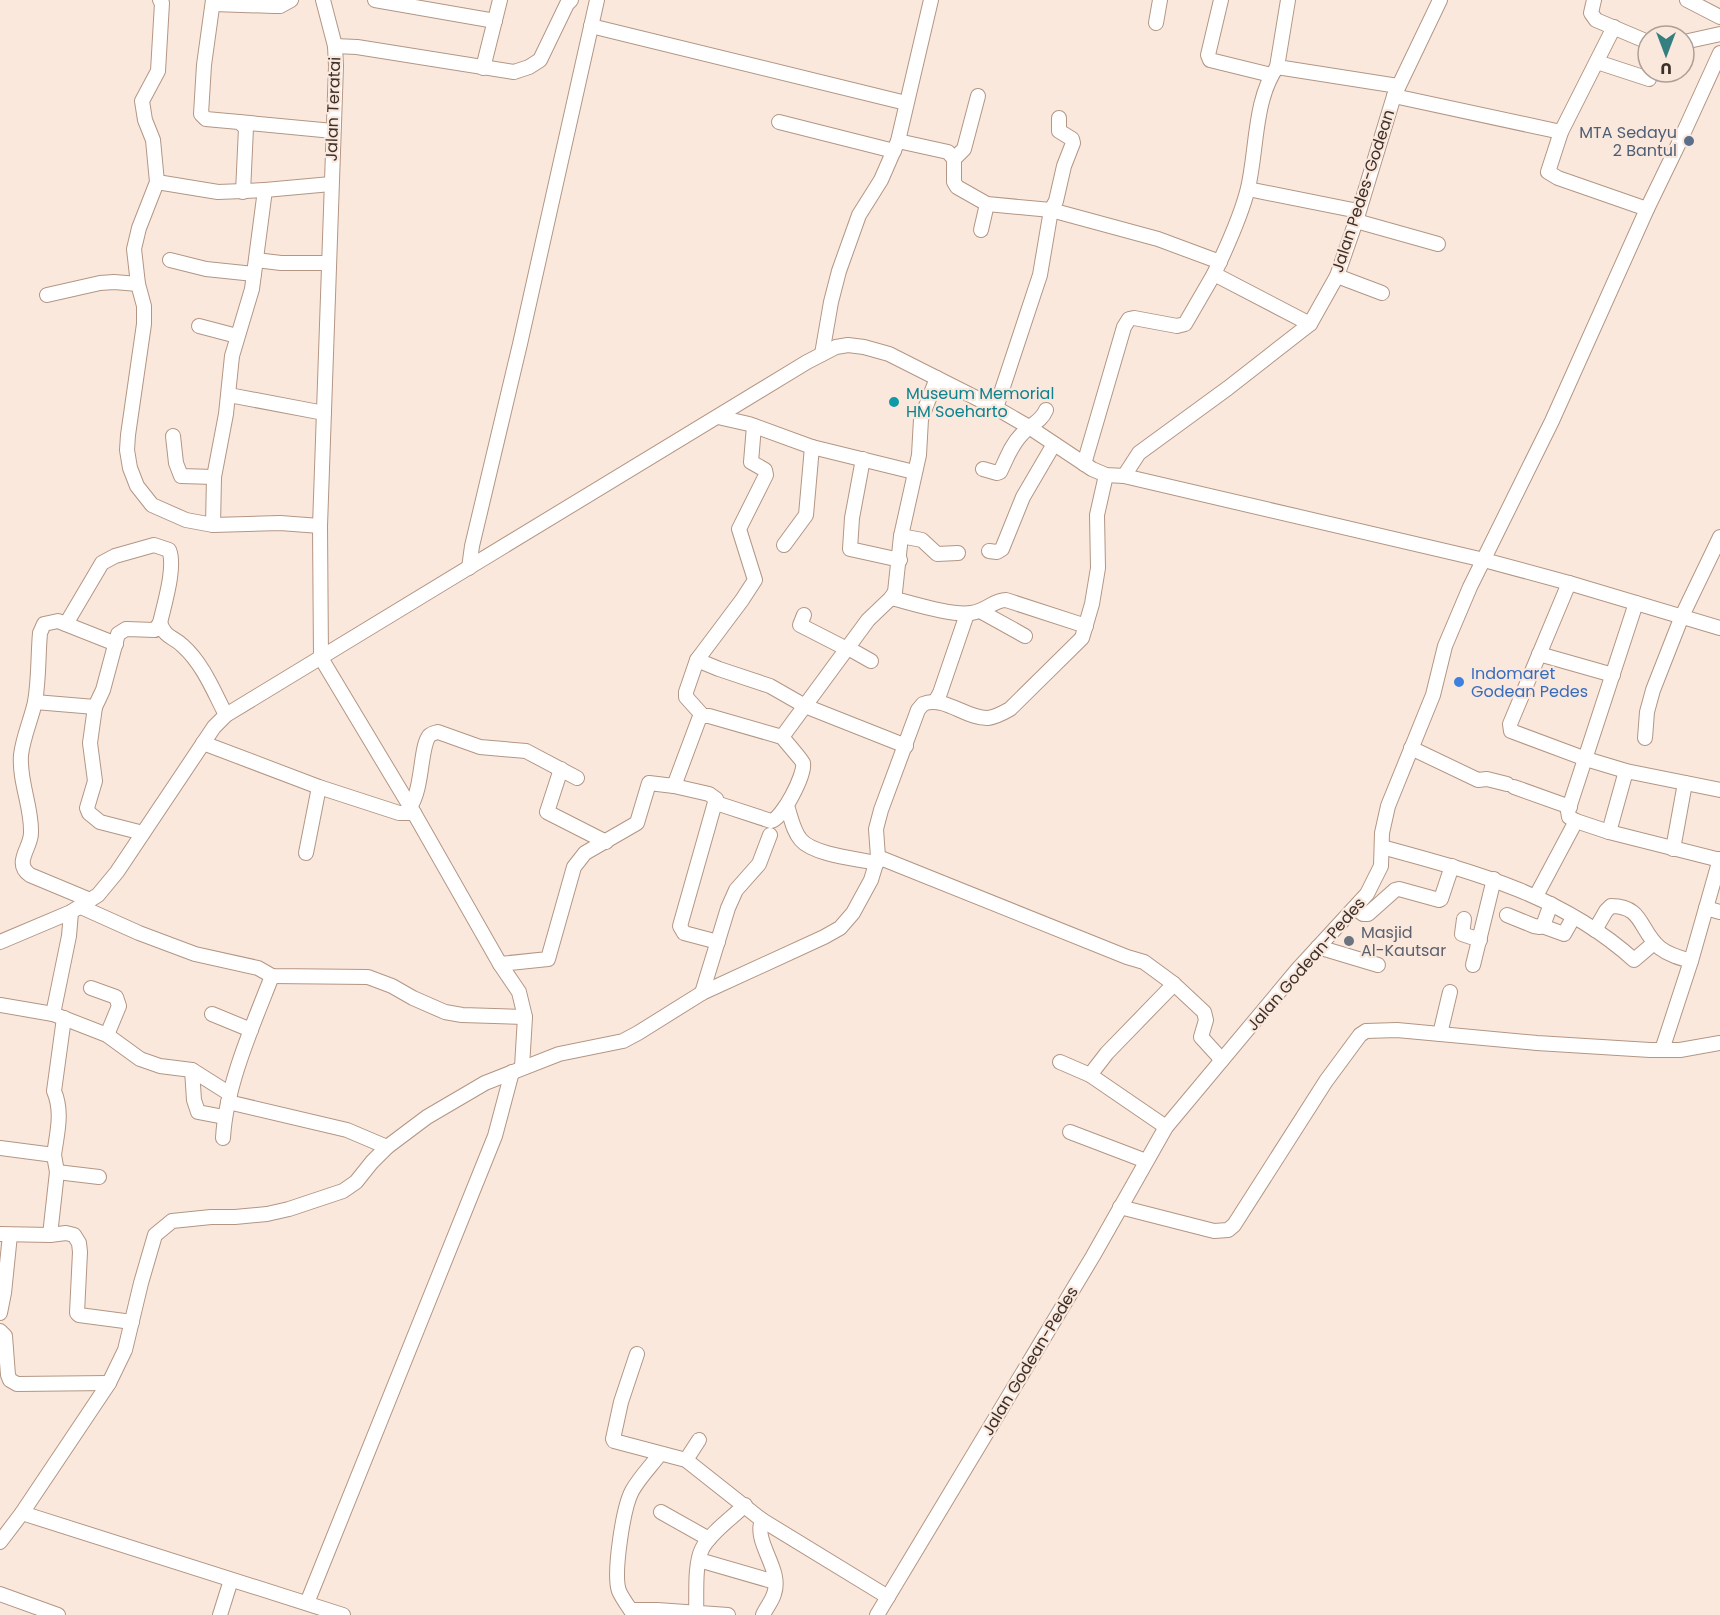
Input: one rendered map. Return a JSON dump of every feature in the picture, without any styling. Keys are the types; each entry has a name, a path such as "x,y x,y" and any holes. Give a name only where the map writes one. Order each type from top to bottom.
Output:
{"street":[{"path":"160,0 162,3 158,71 142,101 145,120 153,140 157,182 139,228 134,249 138,284 144,306 144,324 128,435 130,468 137,486 152,505 186,520 213,525 280,523 320,526"},
{"path":"291,0 280,6 213,2 204,65 202,117 333,131"},
{"name":"Jalan Teratai","path":"321,658 320,526 335,46 323,0"},
{"path":"375,0 423,4 495,21"},
{"path":"483,68 500,0"},
{"path":"335,46 357,47 514,72 523,70 540,60 571,0"},
{"path":"469,568 472,546 597,0"},
{"path":"822,354 831,302 859,215 881,180 896,146 931,0"},
{"path":"1156,23 1160,0"},
{"path":"1221,0 1208,55 1210,60 1396,91 1561,132"},
{"path":"1084,464 1124,327 1129,319 1177,326 1185,324 1217,268 1248,189 1261,109 1274,71 1288,0"},
{"name":"Jalan Pedes-Godean","path":"1124,476 1139,453 1310,324 1337,276 1396,91 1440,0"},
{"path":"1594,0 1591,13 1593,18 1636,37"},
{"path":"1687,0 1720,16"},
{"path":"591,26 906,103"},
{"path":"1614,27 1561,132 1548,170 1558,178 1647,209"},
{"path":"1696,39 1720,34"},
{"name":"Jalan Godean-Pedes","path":"877,1615 1166,1127 1318,946 1367,894 1375,880 1381,866 1384,820 1388,806 1433,695 1445,646 1552,421 1720,53"},
{"path":"1597,62 1636,75"},
{"path":"954,159 964,149 978,96"},
{"path":"996,408 1040,275 1051,210 1056,201 1064,166 1073,143 1072,139 1059,131 1059,118"},
{"path":"239,122 245,126 247,135 243,192"},
{"path":"779,122 896,146 948,152 954,159 954,182 957,187 987,204 1051,210 1158,239 1217,268 1310,324"},
{"path":"157,182 218,192 331,184"},
{"path":"1248,189 1357,216 1434,243"},
{"path":"213,525 214,477 229,395 232,356 245,317 254,274 265,190"},
{"path":"981,230 987,204"},
{"path":"170,260 206,269 254,274"},
{"path":"256,260 281,263 329,263"},
{"path":"1337,276 1382,293"},
{"path":"47,294 100,283 138,284"},
{"path":"200,326 237,336"},
{"path":"0,942 81,906 98,895 117,872 204,743 226,715 836,347 864,347 889,354 996,408 1084,464 1106,475 1124,476 1484,560 1720,628"},
{"path":"782,737 868,620 895,592 901,536 919,455 921,419 937,378"},
{"path":"229,395 324,413"},
{"path":"983,469 1000,472 1010,449 1029,427 1042,419 1046,410"},
{"path":"718,417 754,426 812,447 914,472"},
{"path":"703,716 686,697 697,660 755,580 739,533 766,475 765,470 751,462 754,426"},
{"path":"173,436 176,463 181,476 214,477"},
{"path":"989,551 997,552 1002,549 1023,497 1054,444"},
{"path":"784,545 806,514 812,447"},
{"path":"863,459 852,518 850,549 900,560"},
{"path":"0,1542 109,1383 125,1350 155,1235 172,1221 267,1214 343,1191 356,1182 387,1148 427,1117 485,1083 559,1054 623,1041 638,1034 702,993 840,928 853,914 871,880 878,860 876,829 881,810 918,710 923,704 935,702 981,718 997,716 1010,709 1082,638 1098,568 1097,515 1106,475"},
{"path":"901,536 922,540 937,554 958,553"},
{"path":"1645,738 1647,712 1653,690 1682,616 1720,537"},
{"path":"66,624 102,563 115,556 154,545 166,548 171,554 171,570 160,623 155,630 122,630 118,634 103,690 95,707 90,743 95,781 87,808 89,813 94,819 109,825 143,833"},
{"path":"1569,583 1510,724 1511,731 1586,759 1626,771 1720,790"},
{"path":"891,598 925,607 973,613 1025,636"},
{"path":"973,613 987,609 995,601 1006,600 1086,626"},
{"path":"1636,603 1570,807 1569,817 1609,832 1720,859 1691,961 1662,1050"},
{"path":"935,702 973,613"},
{"path":"804,615 800,625 871,661"},
{"path":"116,644 66,624 50,622 41,627 35,702 21,755 21,772 31,833 22,865 30,874 81,906 139,933 195,954 258,968 272,975 368,976 445,1012 462,1015 525,1017"},
{"path":"160,623 165,634 183,646 203,672 226,715"},
{"path":"1539,654 1613,675"},
{"path":"307,1603 495,1136 517,1070 525,1017 519,992 500,964 321,658"},
{"path":"697,660 770,686 804,706 906,746"},
{"path":"35,702 95,707"},
{"path":"674,786 689,742 699,719 703,716 782,737 801,759 803,766 787,806 779,817 771,820 716,803"},
{"path":"412,810 427,740 438,732 480,747 526,751 577,778"},
{"path":"204,743 319,787 399,813 412,810"},
{"path":"1411,748 1479,780 1489,779 1570,807"},
{"path":"561,769 547,812 606,842"},
{"path":"1609,832 1626,771"},
{"path":"500,964 548,959 574,867 585,854 637,823 649,783 674,786 715,797 716,803 680,926 684,933 718,942"},
{"path":"1673,849 1685,783"},
{"path":"306,853 319,787"},
{"path":"787,806 796,831 806,844 830,853 878,860 1144,962 1174,984 1203,1012 1206,1020 1201,1036 1222,1060"},
{"path":"1536,896 1576,821"},
{"path":"702,993 728,908 736,890 759,864 770,835"},
{"path":"1382,847 1494,879 1536,896 1613,941 1630,964 1654,943"},
{"path":"1355,908 1363,914 1368,914 1399,889 1439,900 1452,866"},
{"path":"1473,965 1494,879"},
{"path":"1542,926 1551,904"},
{"path":"50,1235 57,1172 54,1155 60,1116 59,1102 54,1091 59,1016 69,936 81,906"},
{"path":"1596,930 1611,906 1624,907 1633,911 1654,943 1671,955 1691,961"},
{"path":"1706,908 1720,912"},
{"path":"1507,915 1536,927 1542,926 1564,934 1574,918"},
{"path":"1464,919 1462,934 1480,940"},
{"path":"1318,946 1378,965"},
{"path":"223,1138 224,1117 229,1098 272,975"},
{"path":"1090,1075 1107,1053 1174,984"},
{"path":"91,988 116,997 118,1001 119,1006 107,1035"},
{"path":"1440,1034 1450,992"},
{"path":"0,1005 59,1016 107,1035 140,1059 160,1066 192,1070 229,1098 347,1130 387,1148"},
{"path":"212,1014 251,1030"},
{"path":"1120,1208 1204,1230 1221,1232 1228,1230 1234,1225 1326,1081 1360,1035 1366,1032 1397,1030 1538,1043 1662,1050 1680,1050 1720,1043"},
{"path":"1060,1062 1090,1075 1166,1127"},
{"path":"192,1070 194,1100 198,1112 224,1117"},
{"path":"1070,1132 1146,1161"},
{"path":"0,1148 54,1155"},
{"path":"57,1172 99,1177"},
{"path":"0,1313 4,1293 5,1235 66,1233 74,1235 79,1243 77,1313 132,1322"},
{"path":"0,1331 5,1336 8,1375 10,1380 16,1384 109,1383"},
{"path":"637,1354 621,1402 613,1439 686,1460 762,1520 888,1597"},
{"path":"686,1460 699,1440"},
{"path":"660,1454 631,1492 624,1515 617,1569 617,1584 623,1599 632,1613 728,1615"},
{"path":"696,1614 699,1560 702,1548 745,1505"},
{"path":"662,1512 709,1539"},
{"path":"22,1513 343,1615"},
{"path":"762,1520 760,1529 775,1582 774,1594 763,1615"},
{"path":"699,1560 775,1582"},
{"path":"220,1615 231,1580"},
{"path":"0,1594 55,1615"}],"place":[{"name":"MTA Sedayu 2 Bantul","path":"1689,141"},
{"name":"Museum Memorial HM Soeharto","path":"894,402"},
{"name":"Indomaret Godean Pedes","path":"1459,682"},
{"name":"Masjid Al-Kautsar","path":"1349,941"}]}
